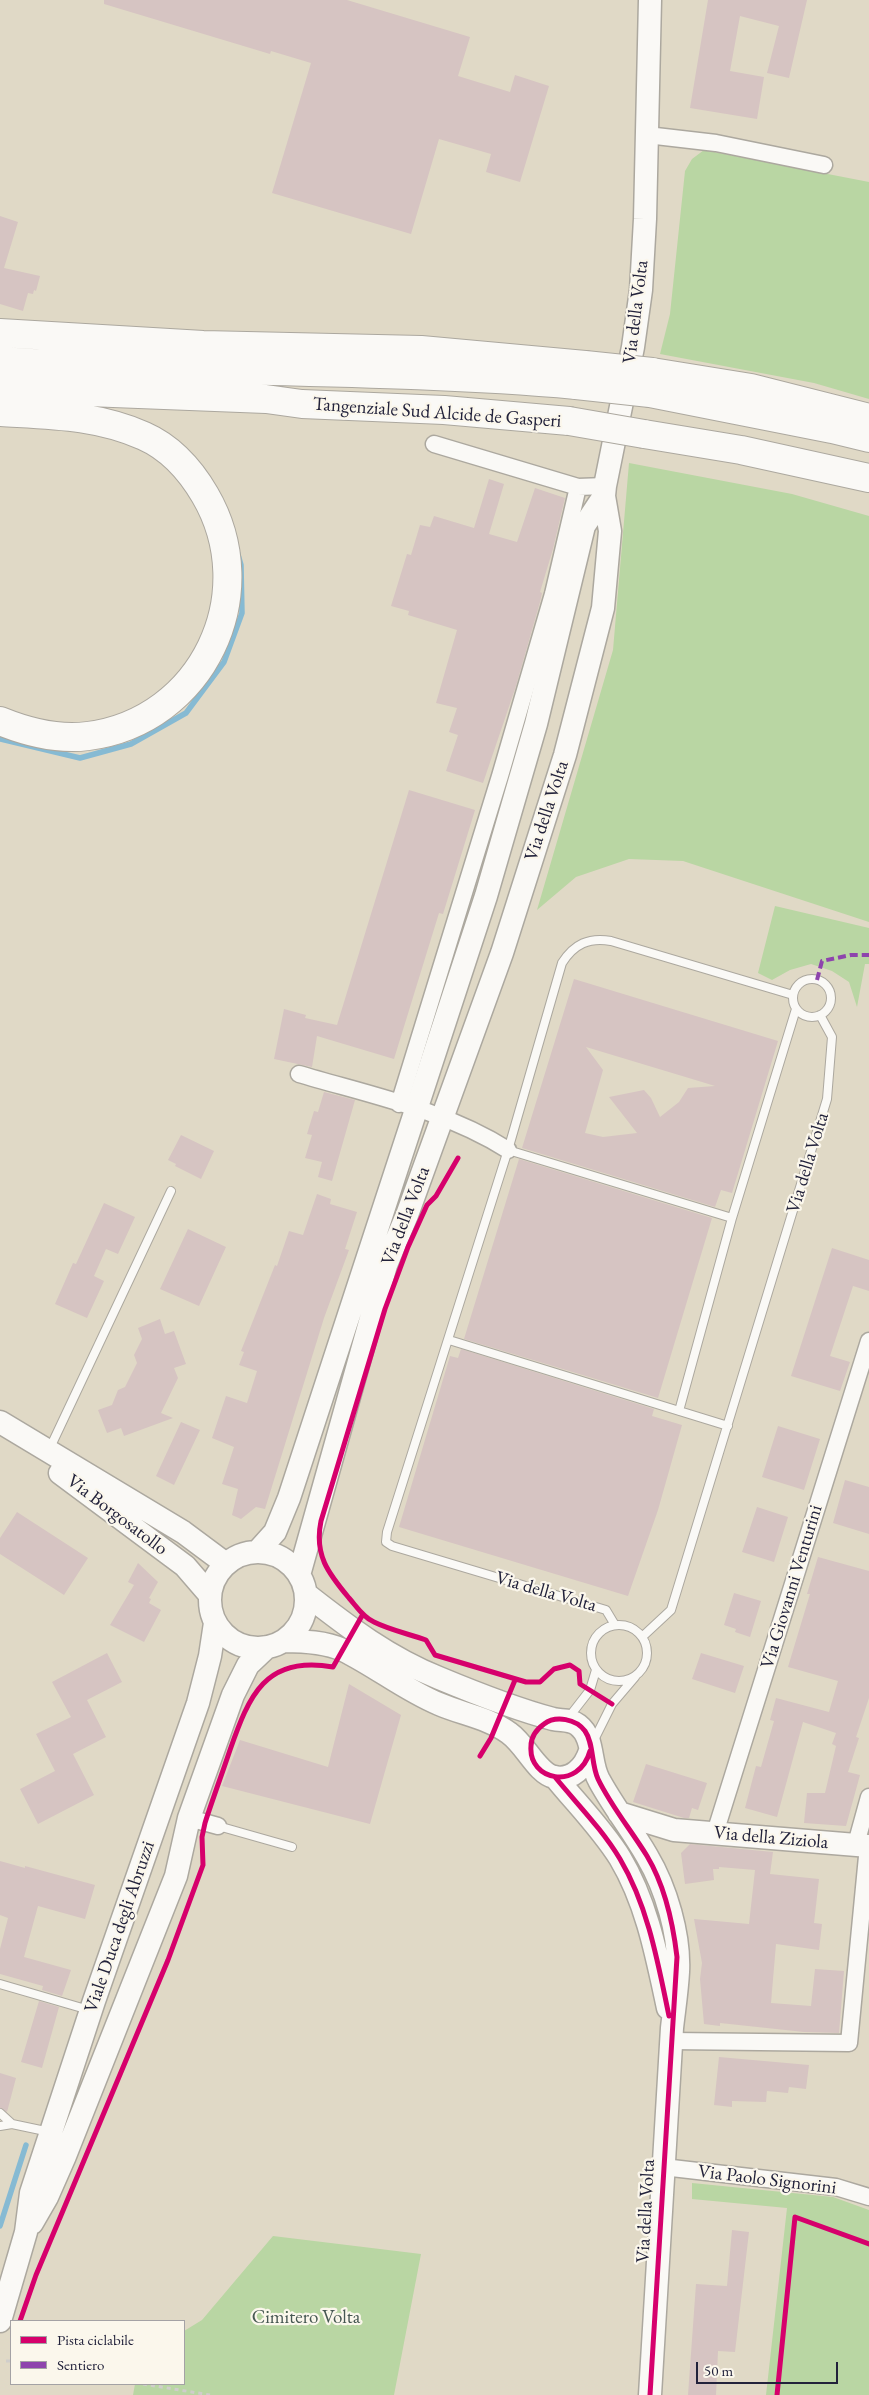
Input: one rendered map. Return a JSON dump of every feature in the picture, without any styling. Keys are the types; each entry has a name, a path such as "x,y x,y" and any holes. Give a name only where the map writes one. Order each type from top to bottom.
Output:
{"highway":[{"path":"0,333 203,345 421,350 580,375"},
{"name":"Tangenziale Sud Alcide de Gasperi","path":"0,361 153,370 499,378 580,375 651,383 869,438"},
{"path":"651,383 751,388 869,418"},
{"name":"Tangenziale Sud Alcide de Gasperi","path":"0,384 88,392 266,399 302,404 444,410 569,421 742,450 869,478"},
{"path":"0,402 271,414 302,404"},
{"path":"0,412 91,418 146,436 177,458 197,480 213,508 224,540 228,569 227,599 221,626 209,654 192,679 169,702 139,721 88,736 40,733 0,720"}],"main road":[{"name":"Via della Volta","path":"648,6 645,218 641,290 633,347 604,491 584,526 536,724 486,896 408,1106 289,1498 275,1532 257,1552 281,1558 292,1565 303,1585 353,1631 399,1660 439,1678 577,1724 585,1731 589,1741 597,1778 638,1842 657,1876 675,1937 678,1971 663,2167 650,2395"},
{"name":"Via della Volta","path":"275,1644 292,1634 301,1620 306,1605 303,1585 386,1265 443,1117 502,953 567,746 603,608 610,531 604,491"},
{"name":"Via Borgosatollo","path":"0,1422 183,1532 226,1564"},
{"name":"Via Borgosatollo","path":"23,1436 67,1480 185,1566 210,1595"},
{"path":"215,1623 210,1605 210,1595 218,1573 235,1558 257,1552"},
{"name":"Via della Volta","path":"215,1623 227,1636 243,1646 323,1644 343,1650 412,1691 439,1704 497,1725 510,1733 532,1755"},
{"name":"Viale Duca degli Abruzzi","path":"0,2321 26,2232 31,2193 91,2011 198,1703 210,1656 215,1623"},
{"name":"Viale Duca degli Abruzzi","path":"26,2232 47,2197 65,2156 176,1876 189,1818 233,1695 248,1665 275,1644"},
{"name":"Via della Volta","path":"561,1720 546,1722 533,1736 532,1755 536,1766 544,1773 555,1777 620,1859 636,1892 652,1940 672,2035"},
{"path":"555,1777 565,1777 582,1769 590,1752"},
{"path":"583,1811 595,1811 601,1815 620,1840 638,1842 650,1840 674,1830"},
{"path":"619,1813 674,1830"},
{"name":"Via della Ziziola","path":"674,1830 864,1845"}],"street":[{"path":"647,135 716,143 824,165"},
{"path":"434,444 578,487 604,491"},
{"name":"Via della Volta","path":"408,1106 553,594 578,487"},
{"path":"299,1074 443,1117 480,1132 508,1150"},
{"name":"Via Giovanni Venturini","path":"715,1833 869,1341"},
{"path":"672,2035 849,2043 869,1797"},
{"path":"189,1818 218,1826"},
{"name":"Via Paolo Signorini","path":"663,2167 836,2187 869,2198"}],"lane":[{"name":"Via della Volta","path":"616,1625 606,1610 392,1546 386,1542 387,1532 508,1150 562,963 574,948 582,943 592,940 611,940 793,994"},
{"path":"679,1411 732,1218 796,1009 793,994 799,983 807,979 824,983 828,988 831,1001 826,1011 820,1015 807,1016 796,1009"},
{"name":"Via della Volta","path":"561,1720 590,1690 596,1670 591,1655 594,1638 607,1627 616,1625 627,1626 642,1637 671,1610 827,1099 832,1037 820,1015"},
{"path":"508,1150 732,1218"},
{"path":"48,1452 171,1191"},
{"path":"449,1340 728,1426"},
{"path":"590,1752 599,1726 612,1704 638,1674 646,1660 646,1644 642,1637"},
{"path":"596,1670 609,1679 616,1681 632,1678 638,1674"},
{"path":"218,1826 292,1847"},
{"path":"0,1984 91,2011"},
{"path":"0,2113 12,2124"},
{"path":"0,2126 12,2124 52,2132"}],"path":[{"path":"384,1626 426,1640 435,1655"},
{"path":"453,1660 526,1682 540,1682 554,1669 570,1665 579,1671 580,1684 590,1690"},
{"path":"777,2395 795,2217 869,2244"},
{"path":"7,2363 9,2353"},
{"path":"149,2385 210,2395"}],"green space":[{"path":"704,150 869,182 869,399 814,383 660,354 670,314 685,171 692,159"},
{"path":"629,463 792,494 869,516 869,922 683,861 629,859 576,877 537,910 613,650"},
{"path":"775,906 869,928 869,964 865,964 857,1007 849,982 832,971 811,964 790,970 772,980 758,973"},
{"path":"692,2183 833,2197 869,2210 869,2395 766,2395 787,2208 692,2199"},
{"name":"Cimitero Volta","path":"273,2236 421,2254 394,2395 133,2395 135,2385 185,2385 185,2330 202,2320"}],"building":[{"path":"104,0 347,0 470,37 458,76 510,92 515,75 549,86 520,182 486,172 491,154 439,139 411,234 272,193 311,63 271,51 270,54 104,4"},
{"path":"708,0 807,0 789,78 767,73 779,26 740,16 730,71 764,77 757,119 690,108"},
{"path":"0,216 18,222 4,268 40,276 36,291 34,290 33,294 28,293 23,311 0,304"},
{"path":"489,479 504,484 489,534 517,542 535,488 565,498 553,549 540,592 542,593 540,602 516,686 483,783 446,771 458,735 449,732 457,708 436,703 457,630 408,615 409,611 391,606 407,554 411,555 420,525 430,527 434,516 474,528"},
{"path":"409,790 475,810 443,914 439,913 394,1059 317,1036 312,1067 274,1059 284,1009 306,1015 305,1018 337,1025"},
{"path":"574,979 778,1041 732,1193 721,1190 715,1207 522,1148","holes":["586,1047 715,1086 688,1088 679,1102 660,1117 651,1098 644,1090 609,1097 637,1133 603,1137 585,1133 603,1070"]},
{"path":"324,1092 355,1100 332,1181 318,1177 322,1162 305,1158 312,1135 307,1134 314,1111 318,1112"},
{"path":"181,1135 214,1151 201,1179 175,1166 176,1164 168,1160"},
{"path":"519,1159 712,1218 658,1398 464,1339"},
{"path":"317,1194 331,1199 330,1204 357,1212 345,1249 349,1250 324,1318 265,1509 256,1507 241,1519 232,1515 238,1489 222,1484 234,1447 212,1438 226,1396 247,1403 257,1371 239,1365 244,1352 241,1351 275,1265 277,1266 289,1231 303,1235"},
{"path":"104,1203 135,1217 118,1254 106,1249 94,1276 104,1281 87,1318 55,1304 73,1263 76,1264"},
{"path":"188,1229 226,1247 199,1306 160,1289"},
{"path":"832,1248 869,1260 869,1291 853,1286 830,1356 850,1362 840,1391 791,1376"},
{"path":"160,1319 165,1334 174,1331 186,1364 174,1368 178,1378 161,1413 173,1418 124,1436 121,1428 107,1433 98,1410 112,1405 118,1390 125,1387 137,1363 134,1355 142,1339 138,1328"},
{"path":"461,1349 654,1409 652,1416 682,1425 658,1510 628,1596 399,1527 450,1356 458,1358"},
{"path":"181,1422 200,1430 174,1485 156,1476"},
{"path":"778,1426 820,1439 804,1490 762,1477"},
{"path":"845,1480 869,1487 869,1534 833,1523"},
{"path":"757,1507 788,1517 774,1562 742,1552"},
{"path":"17,1512 88,1558 64,1595 0,1554 0,1538"},
{"path":"818,1557 869,1571 869,1698 856,1737 859,1738 848,1772 860,1775 846,1826 804,1823 807,1793 825,1793 836,1746 832,1744 836,1733 803,1722 777,1817 745,1808 756,1766 761,1767 774,1721 770,1720 776,1698 829,1712 838,1681 788,1667 810,1594 807,1594"},
{"path":"138,1563 158,1582 149,1598 151,1599 149,1603 161,1610 144,1642 110,1625 134,1585 128,1582"},
{"path":"734,1593 761,1601 750,1637 735,1632 736,1629 724,1625"},
{"path":"107,1653 122,1682 87,1700 106,1737 73,1754 94,1795 38,1824 20,1789 55,1771 36,1734 71,1717 52,1682"},
{"path":"701,1653 744,1666 735,1693 692,1679"},
{"path":"349,1684 401,1715 370,1824 222,1786 240,1740 328,1767"},
{"path":"646,1764 707,1783 698,1810 692,1808 689,1818 684,1818 633,1802"},
{"path":"690,1844 773,1852 770,1874 819,1879 814,1923 822,1924 819,1950 776,1944 771,2003 811,2006 815,1969 844,1971 839,2033 804,2032 720,2023 720,2026 704,2024 700,1979 702,1963 694,1919 749,1924 755,1870 719,1867 719,1869 713,1869 714,1880 685,1884 681,1853"},
{"path":"0,1861 95,1885 85,1919 38,1906 24,1957 71,1970 62,1996 42,1990 43,1986 0,1974 0,1949 8,1918 0,1915"},
{"path":"39,2001 59,2007 42,2068 21,2062"},
{"path":"719,2057 809,2065 806,2089 789,2087 788,2093 767,2091 766,2102 732,2101 732,2107 714,2105"},
{"path":"0,2073 16,2078 7,2112 0,2108"},
{"path":"732,2230 749,2232 735,2352 718,2351 716,2395 688,2395 696,2284 727,2286"}],"waterway":[{"path":"0,739 80,758 131,744 186,713 224,662 242,613 241,565 237,551"},
{"path":"0,2226 26,2145"}],"marked path":[{"path":"817,980 822,961 851,955 869,955"}],"cycle path":[{"path":"458,1158 436,1196 427,1205 408,1247 385,1309 321,1521 319,1533 321,1554 329,1572 363,1615 380,1625 426,1640 435,1655 526,1682 540,1682 554,1669 570,1665 579,1671 580,1684 612,1704"},
{"path":"20,2320 36,2275 168,1960 203,1865 202,1837 205,1823 237,1730 245,1713 253,1697 263,1684 276,1674 291,1667 310,1665 333,1667 363,1614"},
{"path":"480,1756 491,1738 515,1680"},
{"path":"590,1751 584,1764 576,1772 566,1776 555,1777 545,1774 537,1767 532,1758 531,1743 533,1736 539,1728 549,1721 560,1719 571,1721 585,1731 590,1742 598,1779 647,1856 659,1880 670,1918 677,1957 650,2395"},
{"path":"555,1777 605,1837 630,1877 651,1935 669,2016"},
{"path":"777,2395 795,2217 869,2244"}]}
